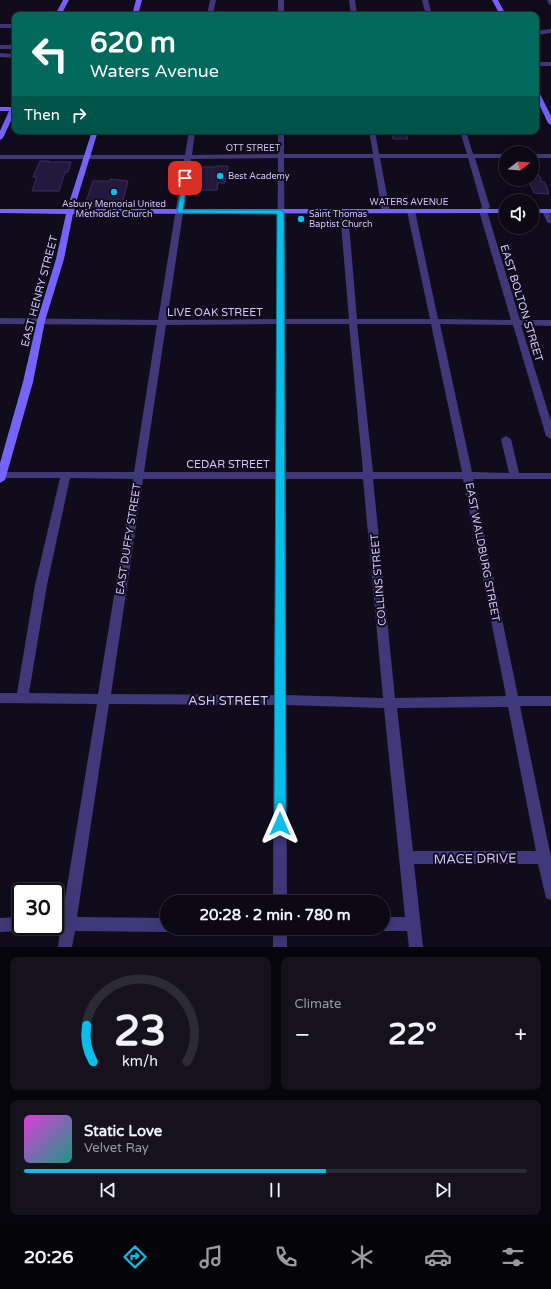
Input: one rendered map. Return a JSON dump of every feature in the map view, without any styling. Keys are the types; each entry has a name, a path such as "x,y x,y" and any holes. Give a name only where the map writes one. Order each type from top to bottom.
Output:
{"main road":[{"path":"60,12 66,0"},
{"path":"136,12 139,0"},
{"path":"495,0 501,12"},
{"path":"539,98 551,123"},
{"path":"0,109 12,108"},
{"path":"539,108 551,108"},
{"path":"0,138 12,112"},
{"name":"EAST HENRY STREET","path":"0,477 28,382 40,321 60,259 70,211 94,134"},
{"name":"WATERS AVENUE","path":"0,211 499,211"}],"street":[{"path":"211,12 213,0"},
{"path":"281,0 281,12"},
{"path":"352,0 354,12"},
{"path":"425,0 428,12"},
{"path":"0,26 12,26"},
{"path":"539,33 551,31"},
{"path":"0,47 12,48"},
{"path":"0,55 12,56"},
{"path":"539,64 551,64"},
{"name":"EAST DUFFY STREET","path":"64,913 104,700 192,134"},
{"path":"280,895 281,134"},
{"path":"373,134 378,156 386,211"},
{"name":"EAST BOLTON STREET","path":"464,134 486,208 483,211 551,436"},
{"name":"OTT STREET","path":"0,157 499,156"},
{"path":"539,156 551,156"},
{"name":"EAST WALDBURG STREET","path":"411,211 468,477 551,893"},
{"path":"549,211 551,222"},
{"name":"COLLINS STREET","path":"344,212 353,321 390,703 416,947"},
{"name":"LIVE OAK STREET","path":"0,321 162,323 353,321 551,323"},
{"path":"506,439 515,476"},
{"path":"22,698 41,585 66,476"},
{"name":"CEDAR STREET","path":"0,477 551,476"},
{"name":"ASH STREET","path":"0,698 104,700 280,700 390,703 551,701"},
{"name":"MACE DRIVE","path":"406,858 544,857"},
{"path":"0,924 12,924"},
{"path":"64,924 160,925"},
{"path":"390,924 414,924"},
{"name":"EAST DUFFY STREET","path":"63,935 64,947"},
{"path":"280,935 280,947"}],"building":[{"path":"392,134 407,134 408,139 393,139"},
{"path":"40,161 71,162 68,172 65,172 59,191 32,191 37,177 33,177"},
{"name":"Best Academy","path":"228,166 227,179 225,179 225,183 218,183 217,190 194,190 194,187 191,187 192,179 197,179 198,169 200,169 200,167"},
{"path":"539,175 542,182 545,182 549,194 534,193 531,186 539,186"},
{"name":"Asbury Memorial United Methodist Church","path":"110,179 128,181 121,208 84,207 93,181 110,181"}],"place":[{"name":"Best Academy","path":"220,176"},
{"name":"Asbury Memorial United Methodist Church","path":"114,192"},
{"name":"Saint Thomas Baptist Church","path":"301,219"}],"route":[{"path":"185,178 180,212 281,212 280,824"}]}
